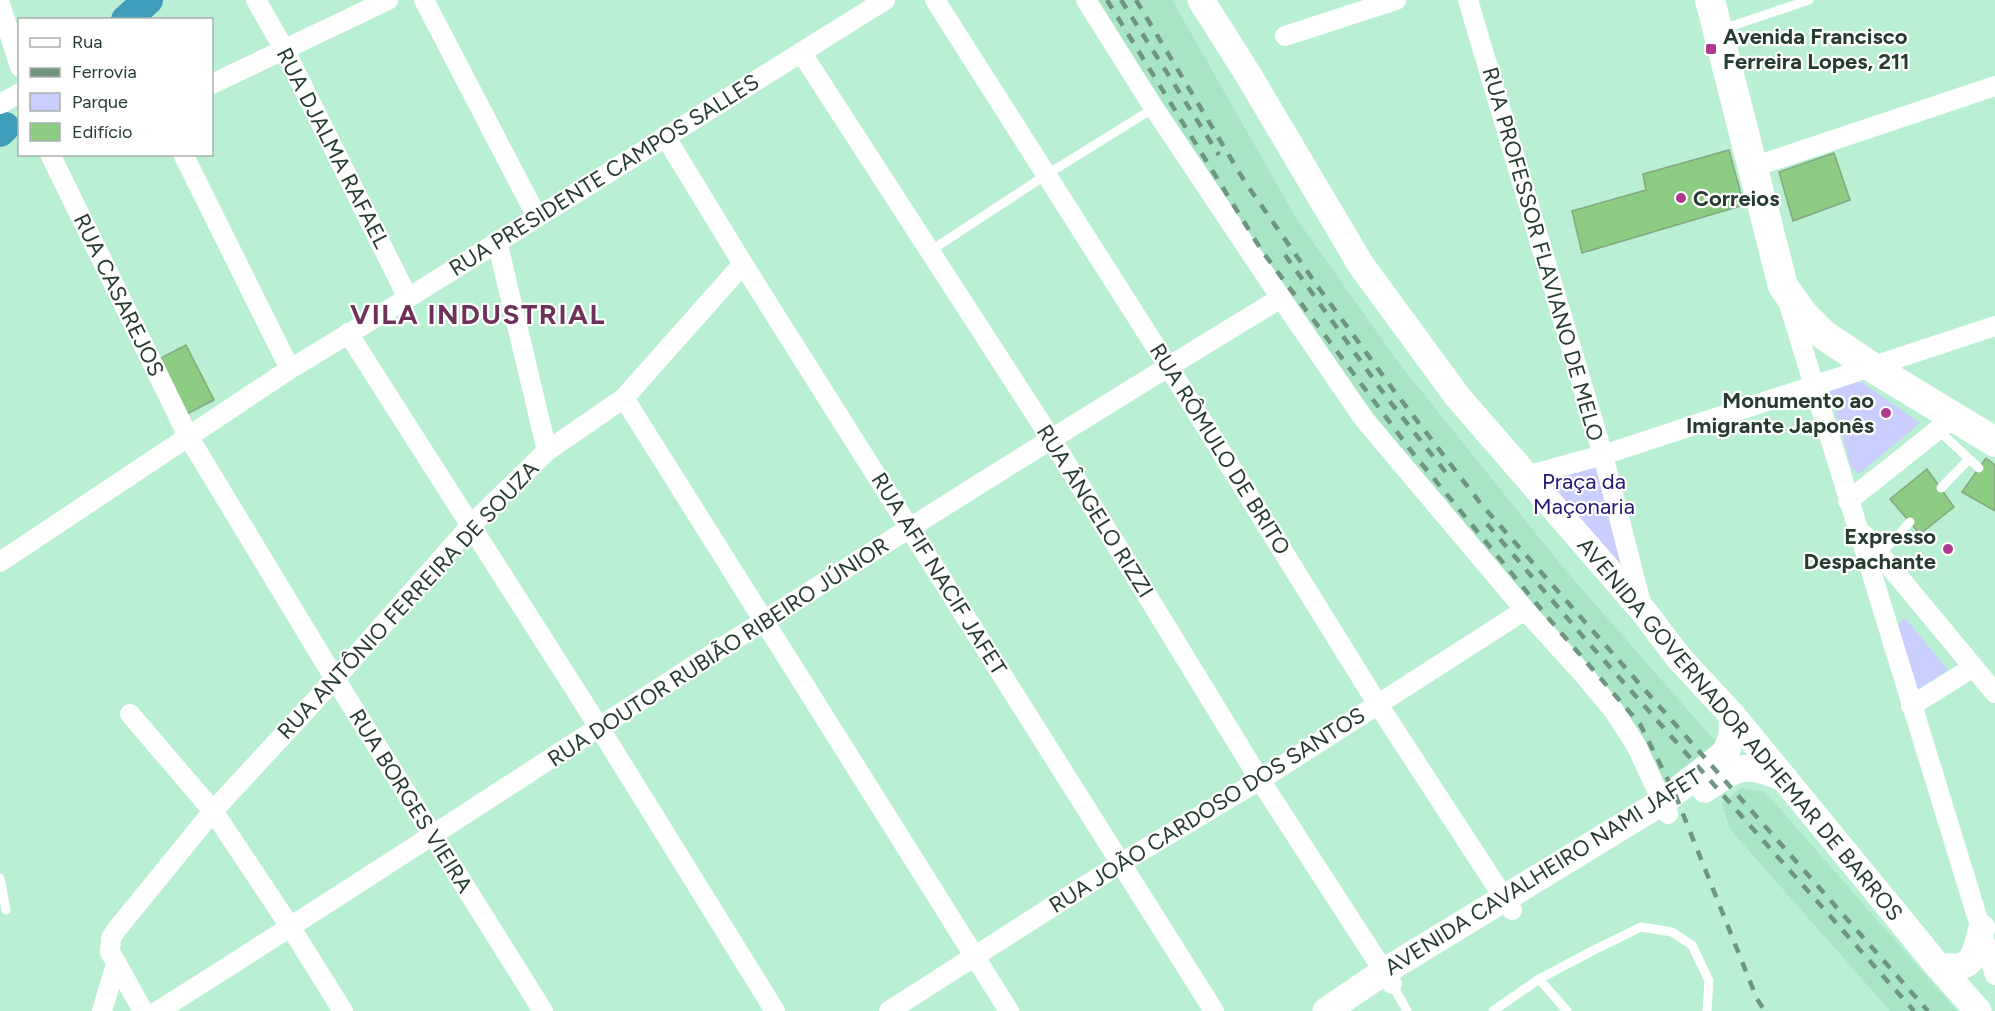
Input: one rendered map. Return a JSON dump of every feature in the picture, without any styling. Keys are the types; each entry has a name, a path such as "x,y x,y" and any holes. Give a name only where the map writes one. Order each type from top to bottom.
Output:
{"main road":[{"name":"AVENIDA GOVERNADOR ADHEMAR DE BARROS","path":"1201,0 1249,76 1361,265 1457,396 1644,612 1679,658 1731,715 1938,966 1978,1011"},
{"path":"1710,0 1783,286 1802,313 1824,335 1946,423 1995,442"},
{"name":"AVENIDA CAVALHEIRO NAMI JAFET","path":"1665,808 1725,754 1733,734 1731,715"},
{"name":"AVENIDA CAVALHEIRO NAMI JAFET","path":"1326,1011 1388,978 1665,808 1734,770 1761,769 1786,780"},
{"path":"1938,966 1961,968 1968,964 1974,957 1982,928"},
{"name":"AVENIDA CAVALHEIRO NAMI JAFET","path":"1358,1011 1388,978"}],"street":[{"name":"RUA DJALMA RAFAEL","path":"256,0 284,49 408,297"},
{"path":"213,84 388,0"},
{"path":"424,0 537,217"},
{"name":"RUA RÔMULO DE BRITO","path":"934,0 1168,366 1377,703 1509,904"},
{"path":"1086,0 1154,108 1365,419 1525,610 1586,676 1614,711 1635,745 1665,808"},
{"path":"1285,36 1396,0"},
{"name":"RUA PROFESSOR FLAVIANO DE MELO","path":"1468,0 1603,455 1644,612"},
{"path":"1,2 18,60"},
{"name":"RUA PRESIDENTE CAMPOS SALLES","path":"0,562 290,369 801,52 875,3"},
{"name":"RUA ÂNGELO RIZZI","path":"801,52 1052,440 1260,780 1388,978"},
{"path":"1754,167 1995,86"},
{"path":"0,104 18,94"},
{"name":"RUA AFIF NACIF JAFET","path":"665,136 743,264 1214,1011"},
{"name":"RUA CASAREJOS","path":"55,156 188,436"},
{"path":"184,156 290,369"},
{"path":"497,241 547,451"},
{"name":"RUA ANTÔNIO FERREIRA DE SOUZA","path":"116,964 110,952 111,938 213,811 335,679 471,525 547,451 624,398 743,264"},
{"path":"1783,286 1848,501 1857,526 1874,559 1911,706 1995,975"},
{"name":"RUA DOUTOR RUBIÃO RIBEIRO JÚNIOR","path":"158,1011 291,928 910,528 1281,298"},
{"path":"1526,476 1603,455 1995,326"},
{"path":"348,333 599,727 775,1011"},
{"path":"624,398 762,622 1009,1011"},
{"path":"1848,501 1946,423"},
{"name":"RUA BORGES VIEIRA","path":"188,436 335,679 543,1011"},
{"path":"1874,559 1995,693"},
{"name":"RUA JOÃO CARDOSO DOS SANTOS","path":"889,1011 1121,863 1260,780 1525,610"},
{"path":"1911,706 1972,668"},
{"path":"130,714 213,811 343,1011"},
{"path":"102,1011 116,964"},
{"path":"116,964 143,1011"}],"lane":[{"path":"1719,30 1809,0"},
{"path":"930,251 1154,108"},
{"path":"1946,423 1969,459 1979,468"},
{"path":"1941,488 1969,459"},
{"path":"1874,559 1910,522"},
{"path":"0,878 6,910"},
{"path":"1493,1011 1539,979 1641,927 1672,932 1692,945 1709,981 1707,1011"},
{"path":"1388,978 1407,1011"},
{"path":"1539,979 1567,1011"}],"shaded area":[{"path":"1096,0 1172,0 1296,218 1398,362 1566,571 1716,742 1666,790 1362,399 1264,263"},
{"path":"1741,788 1765,792 1957,1011 1890,1011 1730,829 1722,804"}],"green space":[{"path":"1849,381 1863,383 1920,423 1859,474 1851,467 1830,392"},
{"name":"Praça da Maçonaria","path":"1601,464 1624,572 1543,481"},
{"path":"1905,618 1948,670 1918,689 1909,683 1898,624"}],"building":[{"name":"Correios","path":"1729,150 1744,205 1582,253 1572,211 1646,190 1643,174"},
{"path":"1834,153 1850,200 1793,221 1779,172"},
{"path":"186,345 214,400 185,415 157,360"},
{"path":"1986,458 1995,465 1995,511 1962,492"},
{"path":"1927,469 1954,507 1920,534 1890,499"}],"waterway":[{"path":"128,18 148,0"},
{"path":"0,132 5,127"}],"railway":[{"path":"1107,0 1262,251 1412,452 1550,620 1640,724 1675,794 1757,999 1765,1011"},
{"path":"1121,0 1219,155"},
{"path":"1136,0 1245,182 1395,392 1481,504 1928,1011"},
{"path":"1285,255 1387,398 1451,479"},
{"path":"1487,524 1586,640 1914,1011"}],"place":[{"name":"Avenida Francisco Ferreira Lopes, 211","path":"1711,49"},
{"name":"Correios","path":"1681,198"},
{"name":"Monumento ao Imigrante Japonês","path":"1886,413"},
{"name":"Expresso Despachante","path":"1948,549"}],"district":[{"name":"VILA INDUSTRIAL","path":"478,314"}]}
